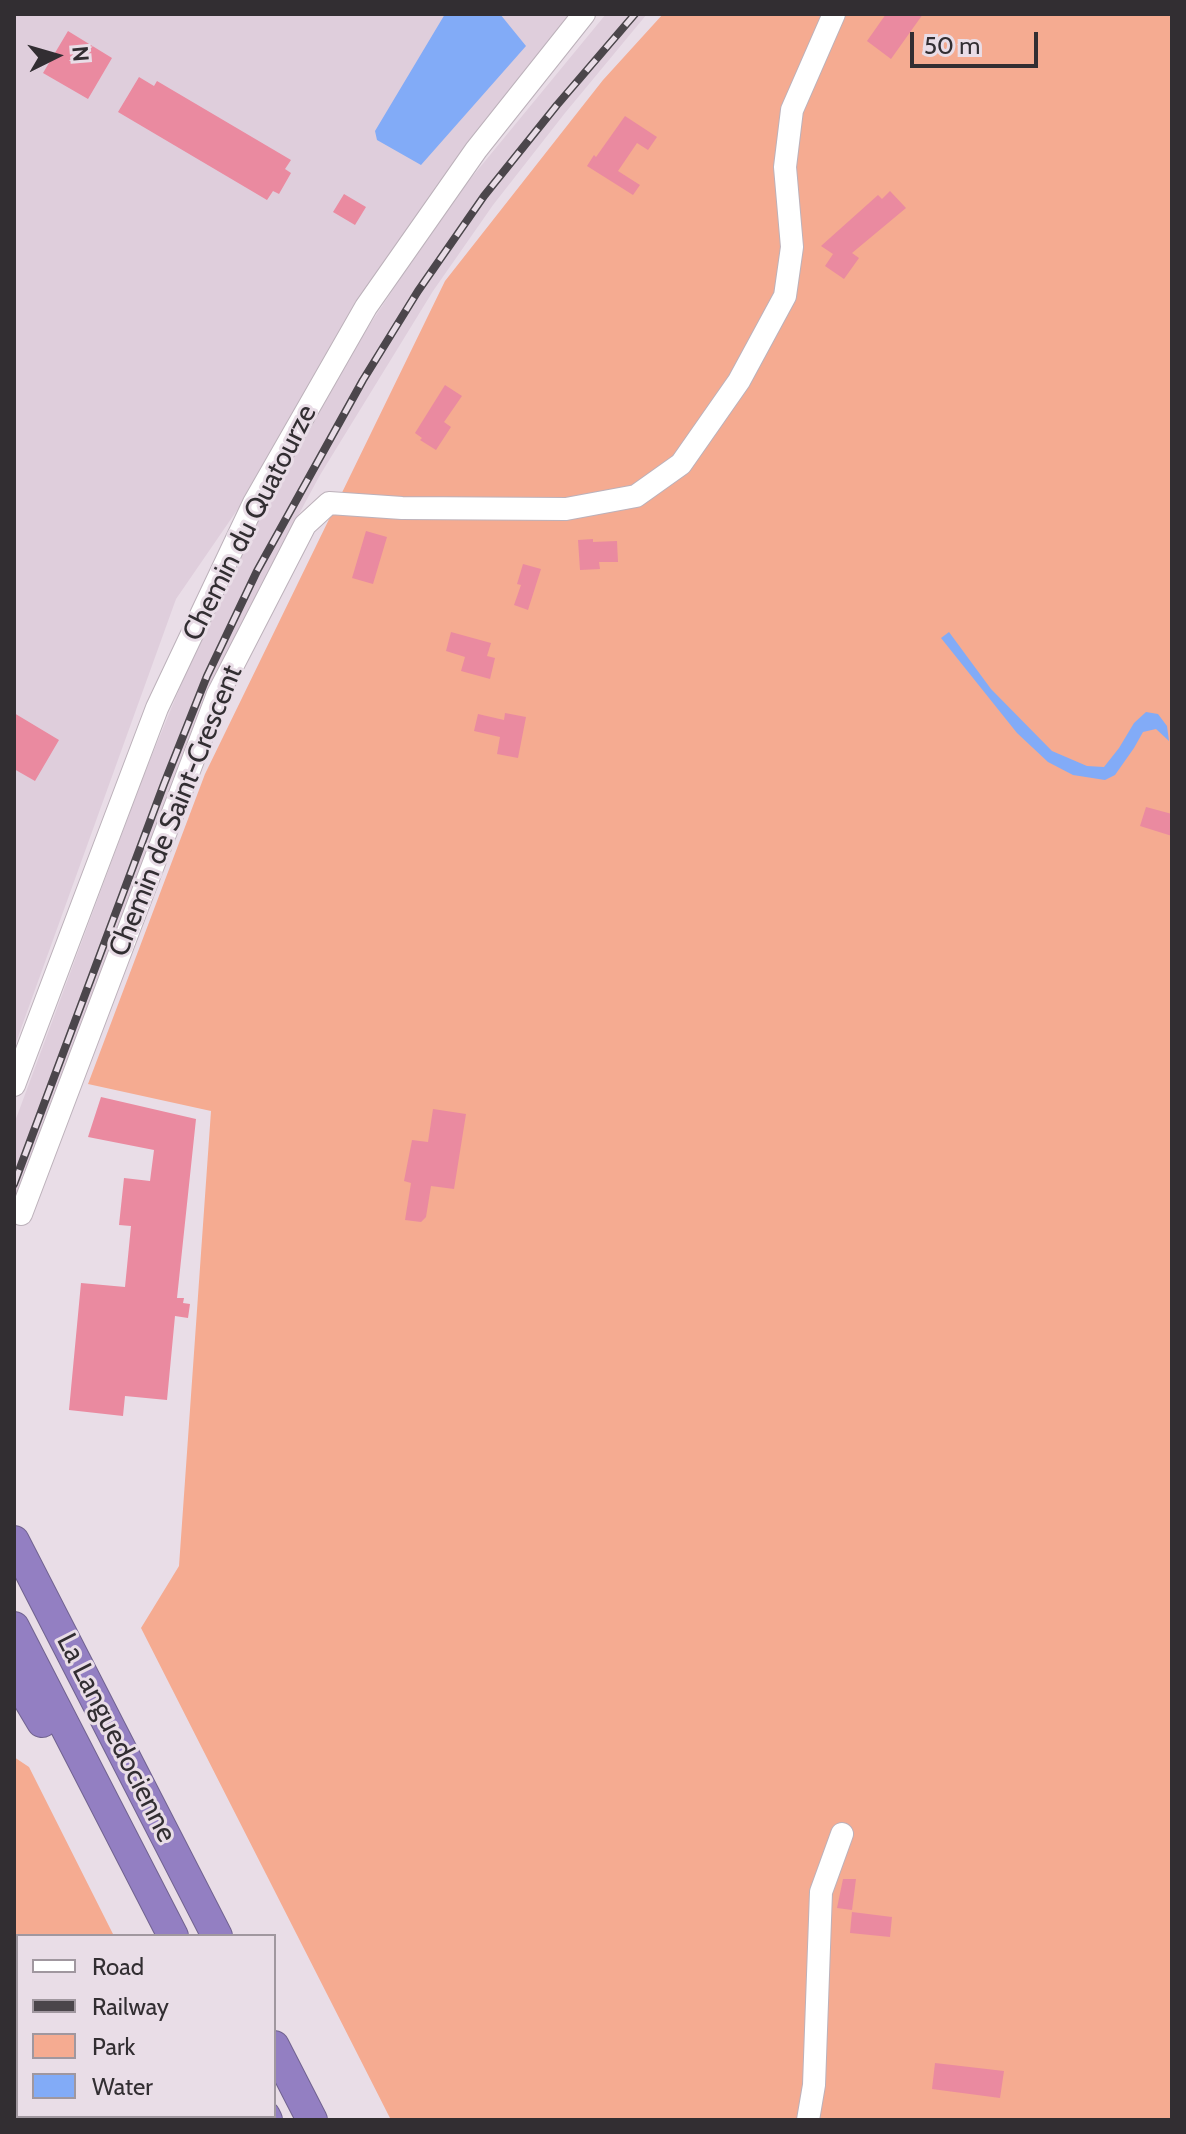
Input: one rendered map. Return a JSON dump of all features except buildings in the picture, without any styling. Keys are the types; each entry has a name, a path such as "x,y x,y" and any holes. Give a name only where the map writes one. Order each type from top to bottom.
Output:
{"highway":[{"name":"La Languedocienne","path":"14,1541 216,1934"},
{"name":"La Languedocienne","path":"14,1627 172,1934"},
{"path":"14,1675 45,1728 91,1777"},
{"path":"276,2050 312,2120"}],"street":[{"name":"Chemin du Quatourze","path":"14,1085 157,708 254,503 366,307 476,150 584,14"},
{"name":"Chemin de Saint-Crescent","path":"21,1214 218,694 305,525 329,503 402,508 566,509 636,496 681,464 739,381 785,296 792,247 785,167 792,110 834,14"},
{"path":"808,2120 814,2085 821,1892 842,1834"}],"shaded area":[{"path":"14,14 578,14 176,599 14,1048"},
{"path":"606,14 647,14 493,205 433,291 320,475 265,577 216,679 14,1218 14,1124 143,777 235,564 290,456 341,368 400,279 467,183"}],"green space":[{"path":"663,14 1172,14 1172,2120 391,2120 141,1628 179,1566 211,1111 88,1084 205,774 445,281 603,80"},
{"path":"14,1757 29,1767 113,1934 16,1934 16,2118 205,2120 14,2120"}],"water":[{"path":"445,14 500,14 526,46 421,165 377,140 375,131"},
{"path":"949,632 991,689 1052,751 1087,766 1104,767 1134,723 1146,712 1158,714 1167,726 1169,741 1156,729 1143,732 1115,775 1105,780 1073,775 1048,762 1017,733 941,638"}],"railway":[{"path":"14,1184 164,784 207,676 257,571 363,380 418,291 484,196 635,14"}]}
